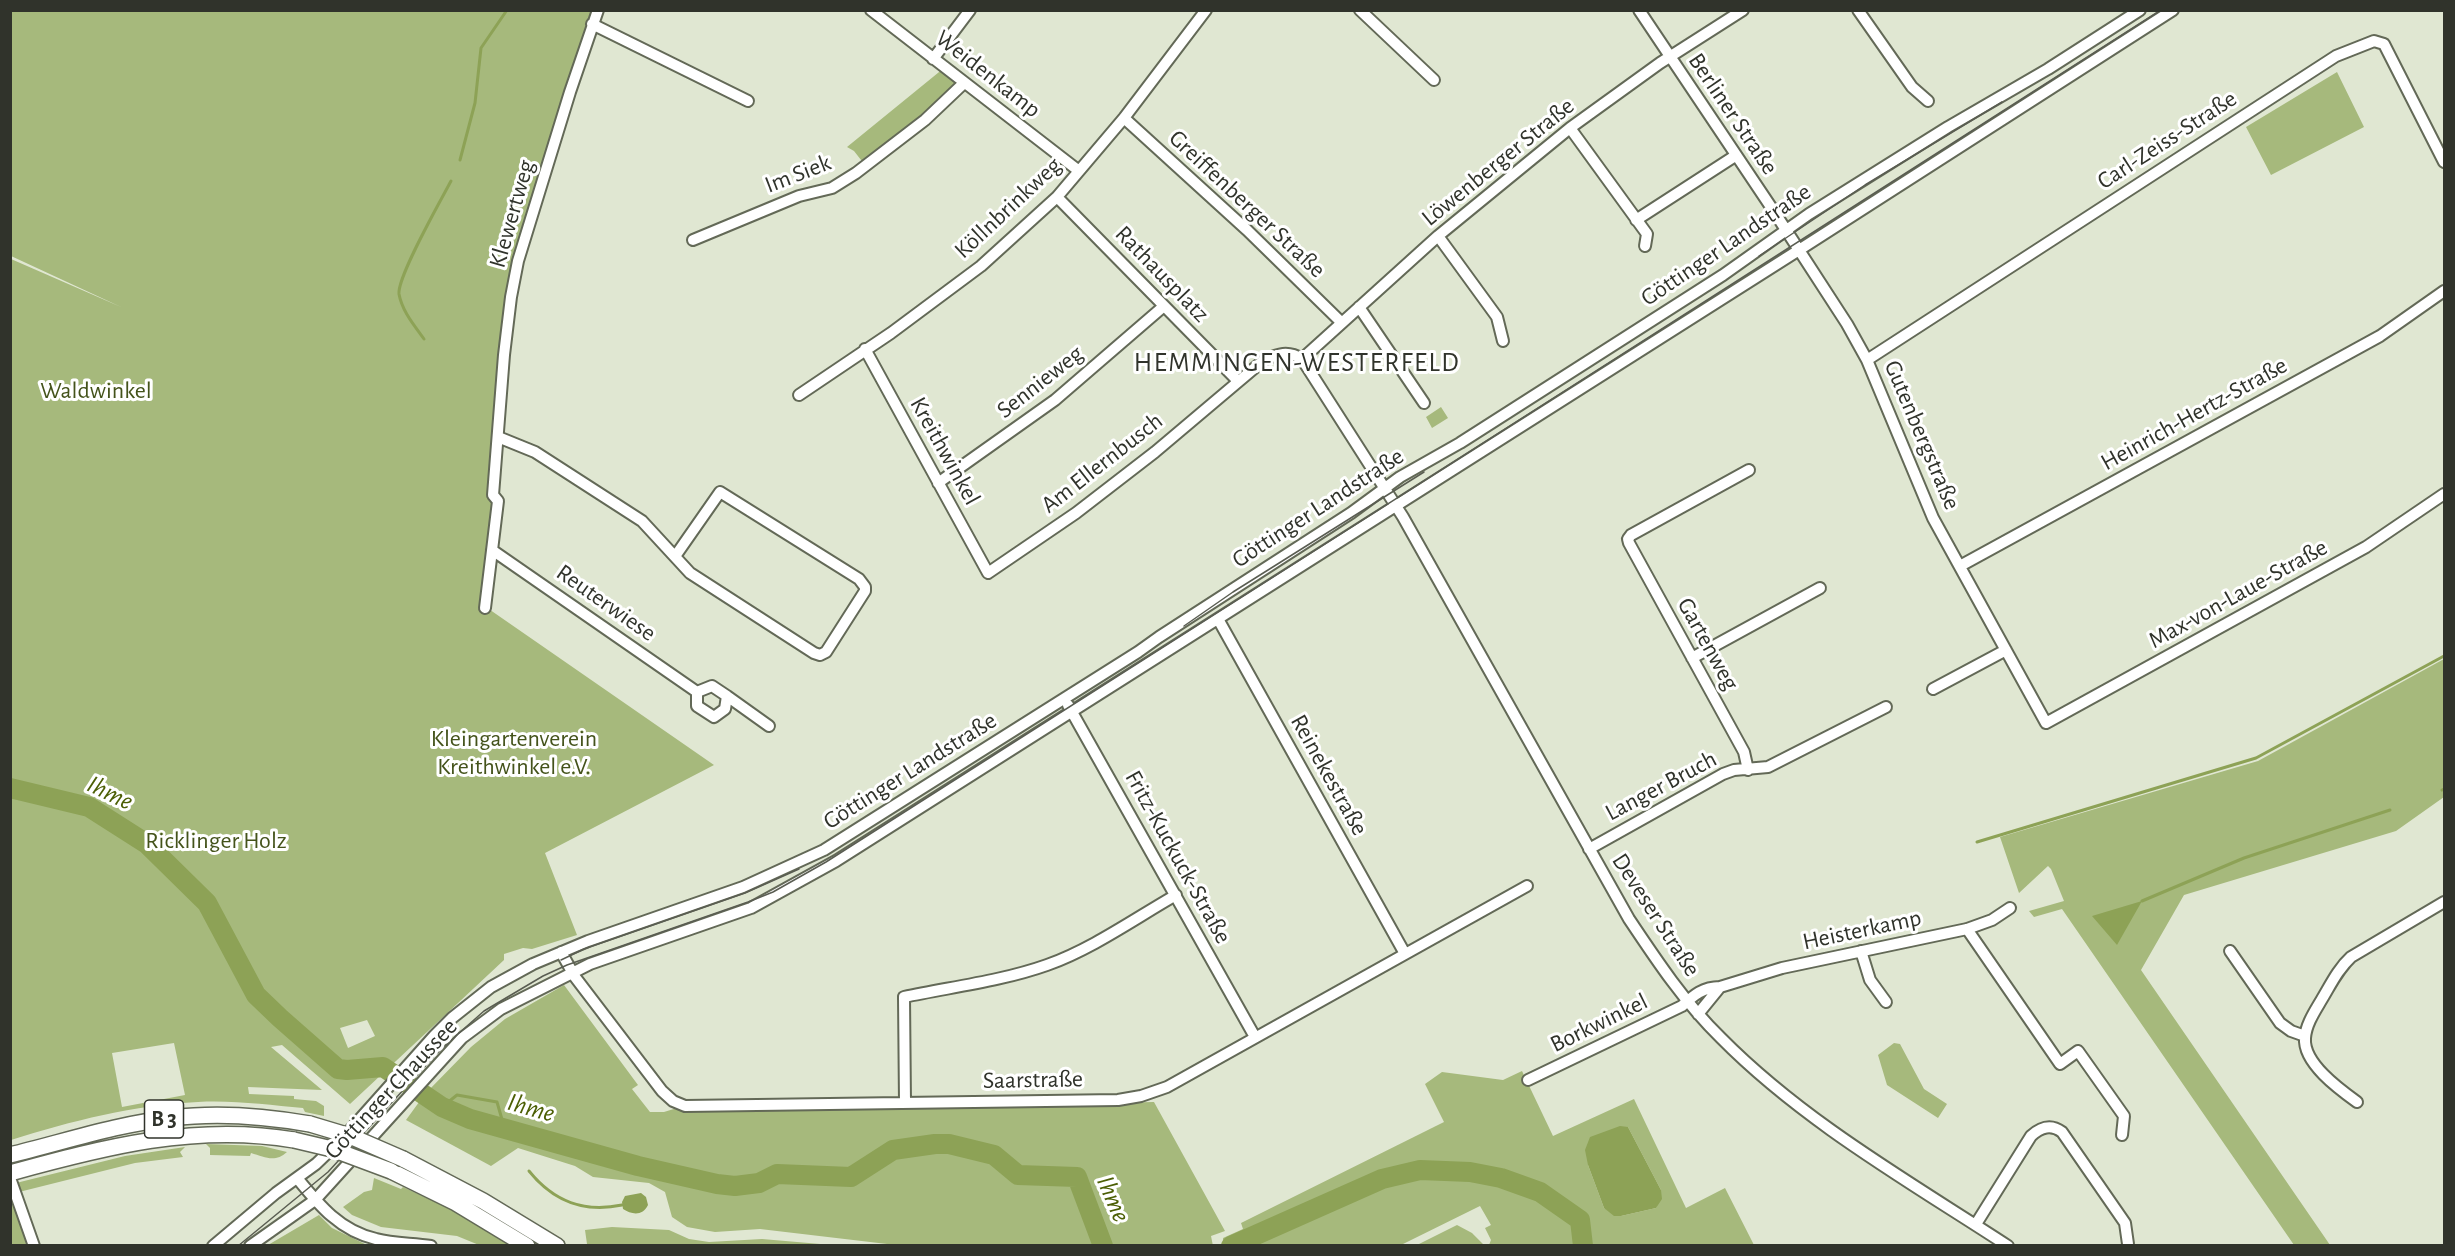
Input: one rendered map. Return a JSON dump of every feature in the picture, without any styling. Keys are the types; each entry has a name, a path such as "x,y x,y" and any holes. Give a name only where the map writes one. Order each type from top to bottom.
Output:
{"highway":[{"name":"B 3","path":"16,1154 110,1130 174,1117 256,1116 310,1124 350,1136 403,1159 483,1201 557,1245"},
{"name":"B 3","path":"18,1171 124,1144 210,1133 266,1135 332,1149 391,1171 456,1203 527,1245"}],"street":[{"name":"Klewertweg","path":"498,436 507,332 518,261 598,10"},
{"name":"Weidenkamp","path":"871,10 1079,171"},
{"path":"933,59 970,10"},
{"path":"1360,10 1434,80"},
{"name":"Berliner Straße","path":"1639,10 1796,245"},
{"name":"Löwenberger Straße","path":"1302,359 1438,236 1570,128 1669,57 1743,10"},
{"path":"1858,10 1912,87 1928,101"},
{"name":"Göttinger Landstraße","path":"491,987 532,964 561,952 743,887 824,850 1064,699 1386,489 1400,477 1461,443 1723,275 1786,230 1948,127 2048,69 2140,10"},
{"name":"Göttinger Landstraße","path":"571,972 771,898 864,843 1218,619 1394,502 1553,404 1796,245 2173,10"},
{"name":"Köllnbrinkweg","path":"800,394 891,333 981,266 1057,197 1124,118 1205,11"},
{"path":"592,24 748,100"},
{"name":"Carl-Zeiss-Straße","path":"1867,360 2336,56 2374,41 2384,44 2445,162"},
{"name":"Im Siek","path":"693,240 799,196 832,188 856,173 925,120 964,83"},
{"name":"Greiffenberger Straße","path":"1124,118 1248,230 1341,322"},
{"path":"1570,128 1647,234 1645,246"},
{"path":"1636,220 1735,156"},
{"name":"Rathausplatz","path":"1057,197 1238,381"},
{"path":"1438,236 1497,317 1503,341"},
{"name":"Gutenbergstraße","path":"1796,245 1847,324 1867,360 1922,496 2046,723"},
{"name":"Heinrich-Hertz-Straße","path":"1960,566 2380,336 2445,291"},
{"name":"Sennieweg","path":"938,483 1055,400 1164,306"},
{"path":"1359,307 1424,403"},
{"name":"Kreithwinkel","path":"866,349 988,573"},
{"name":"Am Ellernbusch","path":"988,573 1069,518 1155,452 1264,360 1280,353 1290,353 1302,359"},
{"name":"Deveser Straße","path":"1302,359 1394,502 1629,919 1657,961 1698,1014 1737,1055 1792,1102 2008,1245"},
{"path":"485,608 498,501 493,495 498,436 535,452 642,521 676,555 690,573 814,653 820,655 826,652 865,591 859,579 720,492 676,555"},
{"name":"Gartenweg","path":"1748,770 1744,752 1628,538 1631,534 1749,470"},
{"name":"Max-von-Laue-Straße","path":"2046,723 2366,547 2445,494"},
{"name":"Reuterwiese","path":"492,550 697,692 697,706 714,717 726,709 727,696"},
{"path":"1692,658 1820,588"},
{"name":"Reinekestraße","path":"1218,619 1404,952"},
{"path":"1933,689 2006,650"},
{"path":"697,692 712,686 769,726"},
{"name":"Fritz-Kuckuck-Straße","path":"1064,699 1255,1037"},
{"name":"Langer Bruch","path":"1589,849 1723,774 1734,770 1768,767 1886,707"},
{"name":"Saarstraße","path":"561,952 571,972 662,1091 673,1101 685,1106 1130,1099 1167,1087 1404,952 1527,886"},
{"path":"905,1103 904,997 1048,965 1074,953 1176,895"},
{"path":"2356,1102 2329,1082 2308,1052 2305,1036 2310,1021 2340,967 2351,957 2445,902"},
{"name":"Heisterkamp","path":"1688,1001 1709,987 1720,987 1782,968 1967,929 1992,920 2010,908"},
{"path":"1967,929 2060,1064 2078,1052 2124,1116 2122,1135"},
{"path":"1861,951 1870,980 1886,1002"},
{"path":"2230,951 2280,1023 2291,1031 2305,1036"},
{"name":"Göttinger Chaussee","path":"249,1245 315,1200 462,1038 501,1010 571,972"},
{"name":"Göttinger Chaussee","path":"213,1245 316,1164 343,1138 411,1060 465,1007 491,987"},
{"path":"1698,1014 1720,987"},
{"name":"Borkwinkel","path":"1528,1080 1682,1006 1688,1001"},
{"path":"1976,1224 2031,1136 2037,1130 2053,1127 2062,1132 2125,1223 2128,1244"},
{"path":"10,1178 34,1245"},
{"path":"297,1178 315,1200 341,1224 358,1234 376,1239 431,1245"}],"green space":[{"name":"Ricklinger Holz","path":"10,11 593,11 531,200 509,290 483,605 714,765 545,853 577,935 532,949 523,948 504,954 504,960 350,1104 282,1045 271,1047 322,1090 248,1087 249,1094 294,1096 294,1099 316,1101 324,1106 324,1116 305,1112 303,1108 251,1103 174,1104 103,1115 11,1140 11,259 121,307 11,256","holes":["367,1020 375,1036 348,1048 340,1028","174,1043 185,1095 122,1107 112,1053"]},
{"path":"944,68 964,83 865,165 854,151 847,147"},
{"path":"2337,72 2364,127 2271,175 2246,127"},
{"path":"1441,407 1448,418 1432,428 1426,417"},
{"path":"2444,659 2444,797 2396,831 2184,895 2141,970 2330,1245 2294,1245 2062,909 2034,917 2029,911 2064,901 2051,869 2048,866 2019,893 2000,837 2258,761"},
{"path":"564,985 638,1085 632,1089 650,1112 664,1112 677,1108 700,1112 1154,1102 1225,1231 1211,1236 1213,1246 904,1246 760,1229 715,1232 687,1227 672,1217 665,1192 649,1183 593,1177 575,1166 518,1148 491,1166 406,1120 422,1098 445,1112 498,1130 677,1177 678,1173 484,1120 444,1104 426,1093 471,1047 505,1019"},
{"path":"1894,1043 1900,1044 1924,1089 1947,1104 1938,1118 1887,1085 1878,1055"},
{"path":"1522,1071 1553,1136 1634,1099 1686,1208 1725,1188 1754,1245 1489,1245 1491,1240 1485,1228 1491,1225 1480,1206 1401,1245 1239,1245 1382,1181 1420,1173 1469,1174 1499,1180 1497,1174 1469,1169 1420,1167 1379,1176 1296,1215 1224,1245 1223,1238 1243,1229 1241,1223 1444,1122 1425,1084 1442,1072 1503,1080","holes":["1628,1127 1661,1190 1656,1208 1621,1216 1604,1208 1588,1165 1602,1138 1611,1131"]},
{"path":"206,1144 262,1146 287,1152 274,1158 251,1153 250,1156 210,1155 210,1148"},
{"path":"185,1147 180,1152 183,1157 135,1163 19,1192 16,1183 125,1156"},
{"path":"374,1178 401,1189 403,1187 459,1213 513,1245 479,1245 457,1236 381,1227 352,1215 343,1207 364,1192 372,1190"},
{"path":"11,1190 31,1245 11,1245"},
{"path":"319,1215 332,1228 367,1245 268,1245"},
{"path":"1457,1225 1472,1233 1484,1245 1417,1245"},
{"path":"612,1227 669,1230 689,1239 709,1242 762,1239 832,1245 603,1246 587,1244 585,1230"}],"shaded area":[{"path":"2142,901 2117,945 2092,916"},
{"path":"1620,1126 1628,1127 1661,1190 1662,1199 1656,1208 1614,1216 1604,1208 1588,1165 1585,1150 1590,1137"},
{"path":"641,1193 646,1197 648,1205 646,1209 640,1213 634,1213 623,1209 622,1202 625,1196"}],"waterway":[{"path":"460,160 475,103 481,48 507,10"},
{"path":"424,339 403,306 399,294 400,285 412,256 451,181"},
{"path":"1977,842 2256,758 2444,656"},
{"name":"Ihme","path":"10,788 89,807 147,844 207,903 256,995 338,1069 383,1067 442,1107 470,1119 638,1166 717,1184 735,1186 759,1183 777,1174 851,1177 893,1150 949,1144 994,1155 1018,1175 1077,1177 1103,1246"},
{"path":"2142,901 2244,858 2390,810"},
{"path":"442,1107 457,1095 497,1102 505,1130"},
{"name":"Ihme","path":"1231,1246 1382,1179 1420,1170 1470,1172 1501,1178 1540,1192 1580,1220 1583,1246"},
{"path":"529,1171 549,1191 571,1203 595,1207 622,1205"}],"tram line":[{"path":"238,1246 328,1172 440,1050 484,1011 543,976 567,965 748,902 773,892 826,862 2161,10"},
{"path":"1759,256 1865,185 2002,102"},
{"path":"1184,626 1233,592 1424,472"},
{"path":"561,960 584,949 745,893 799,869"}],"district":[{"name":"HEMMINGEN-WESTERFELD","path":"1297,363"}],"park label":[{"name":"Waldwinkel","path":"96,391"},
{"name":"Kleingartenverein Kreithwinkel e.V.","path":"514,753"}]}
